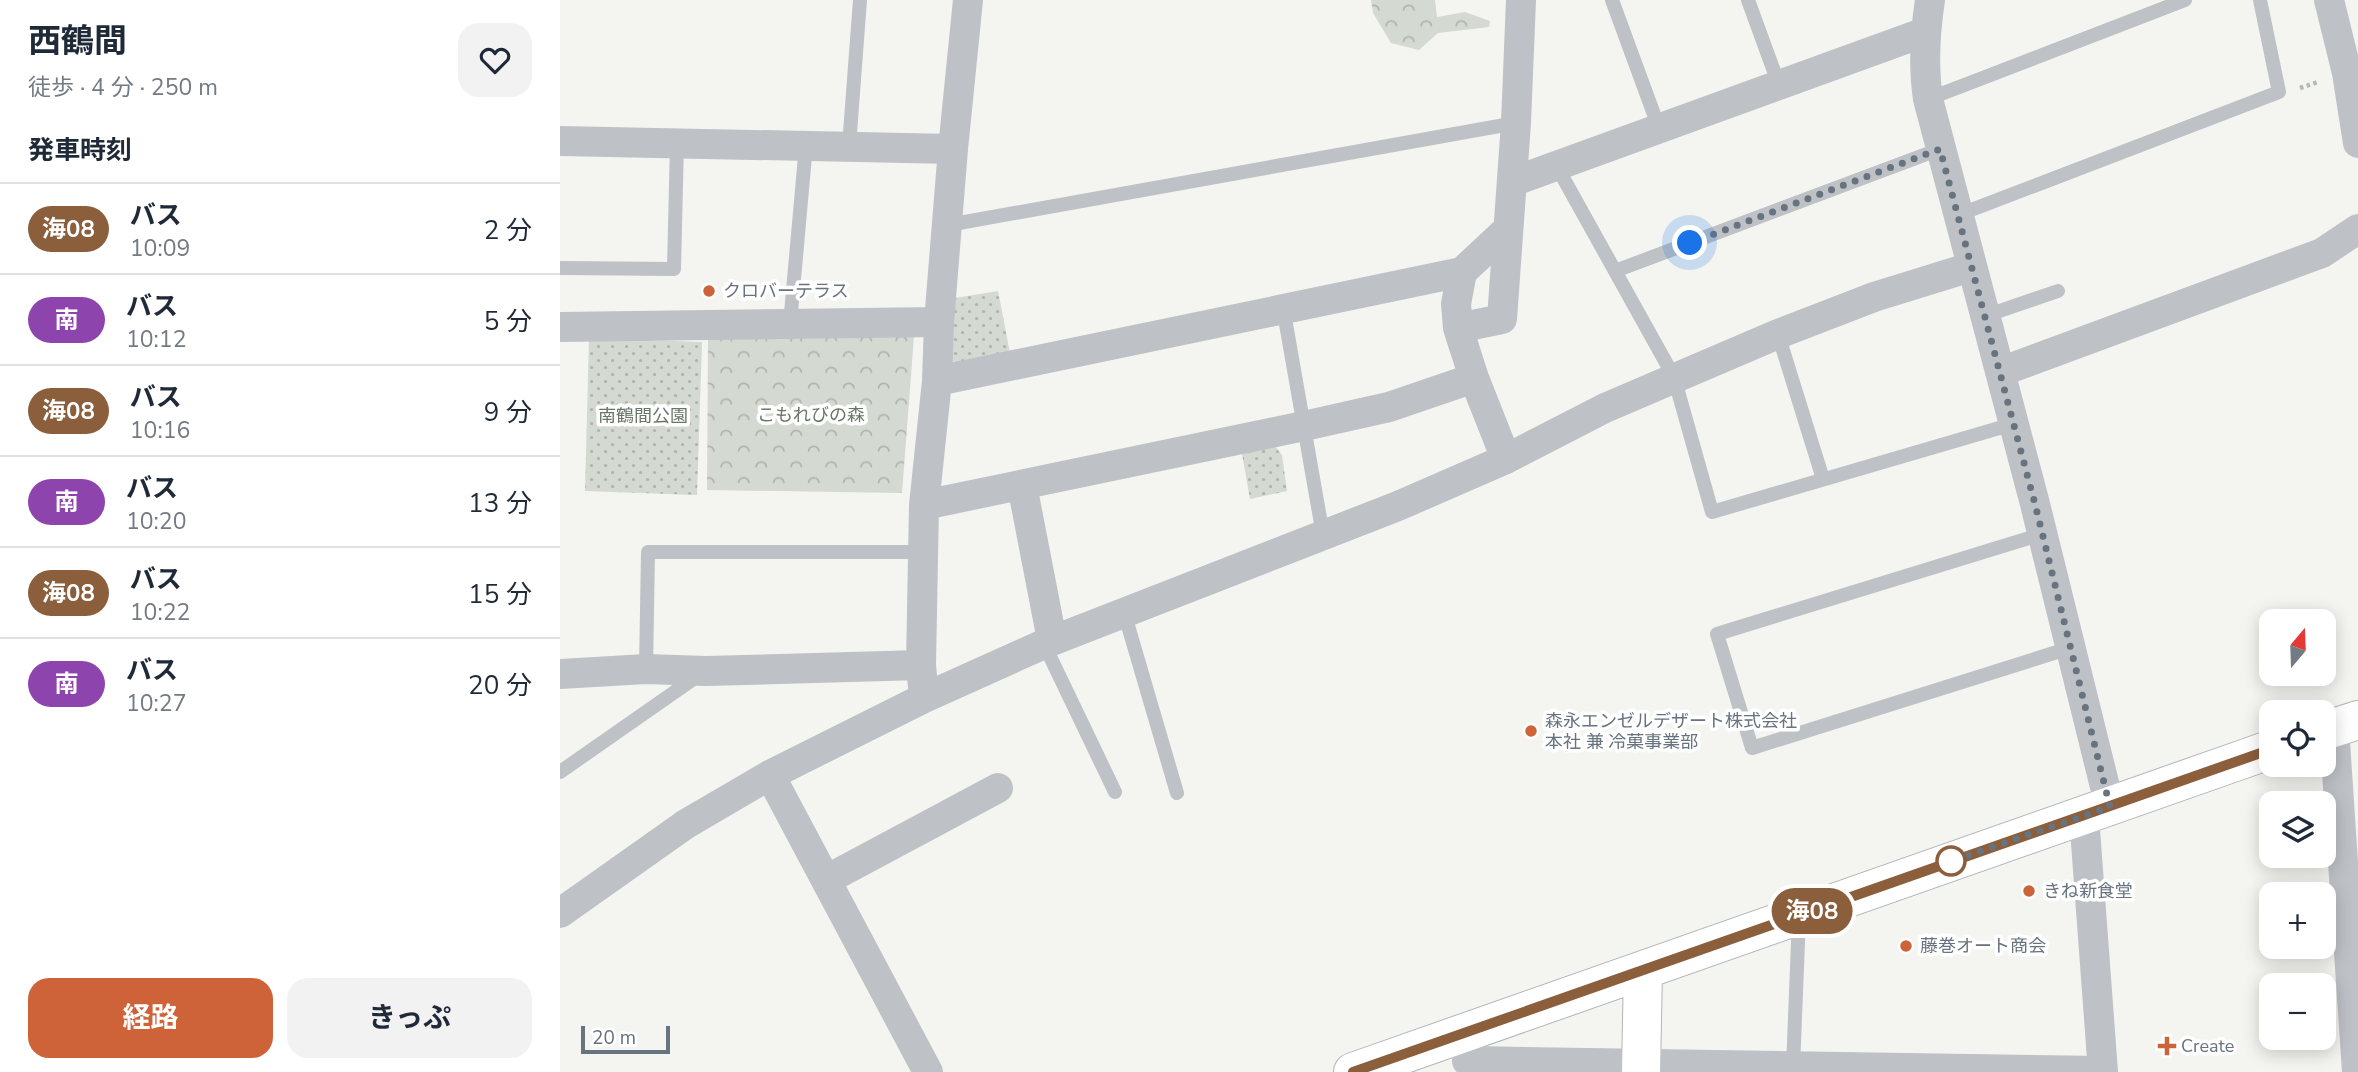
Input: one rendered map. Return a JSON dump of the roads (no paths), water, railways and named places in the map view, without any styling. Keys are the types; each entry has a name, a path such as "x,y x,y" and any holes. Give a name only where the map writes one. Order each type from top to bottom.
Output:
{"street":[{"path":"924,698 921,665 923,505 937,381 953,149 968,0"},
{"path":"1458,328 1502,319 1516,123 1521,0"},
{"path":"1353,1072 1467,1055 1641,1068 2103,1072 2097,811 2070,648 1928,99 1924,76 1930,0"},
{"path":"2329,0 2347,73 2358,143"},
{"path":"1512,182 1926,32"},
{"path":"560,141 953,149"},
{"path":"2000,372 2322,253 2358,229"},
{"path":"937,381 1283,307 1462,272 1507,230"},
{"path":"560,913 686,824 770,775 924,698 1048,642 1398,506 1506,458 1605,408 1778,334 1874,298 1971,267"},
{"path":"1462,272 1455,304 1458,328 1474,378 1506,458"},
{"path":"560,327 939,322"},
{"path":"923,505 1389,407 1474,378"},
{"path":"1022,485 1048,642"},
{"path":"560,674 646,669 706,671 921,665"},
{"path":"2339,726 2357,1072"},
{"path":"1467,1055 1643,970 2259,754"},
{"path":"770,775 928,1072"},
{"path":"826,880 998,788"},
{"path":"1641,1068 1643,970"}],"lane":[{"path":"849,146 860,0"},
{"path":"1612,0 1659,128"},
{"path":"1748,0 1779,85"},
{"path":"1928,99 2185,0"},
{"path":"1958,215 2279,92 2260,0"},
{"path":"948,225 1516,123"},
{"path":"560,268 674,269 677,143"},
{"path":"790,324 806,145"},
{"path":"1615,271 1940,149"},
{"path":"1556,165 1674,377 1712,512 2013,424"},
{"path":"1985,316 2058,291"},
{"path":"1283,307 1323,535"},
{"path":"1778,334 1823,479"},
{"path":"2042,534 1717,634 1752,748 2070,648"},
{"path":"646,669 648,552 922,552"},
{"path":"1124,612 1177,793"},
{"path":"1048,642 1115,792"},
{"path":"560,772 706,671"},
{"path":"1793,1069 1799,915"}],"place":[{"name":"クロバーテラス","path":"709,291"},
{"name":"森永エンゼルデザート株式会社 本社 兼 冷菓事業部","path":"1531,731"},
{"name":"きね新食堂","path":"2029,891"},
{"name":"藤巻オート商会","path":"1906,946"},
{"name":"Create","path":"2167,1046"}],"park label":[{"name":"こもれびの森","path":"811,415"},
{"name":"南鶴間公園","path":"643,416"}]}
